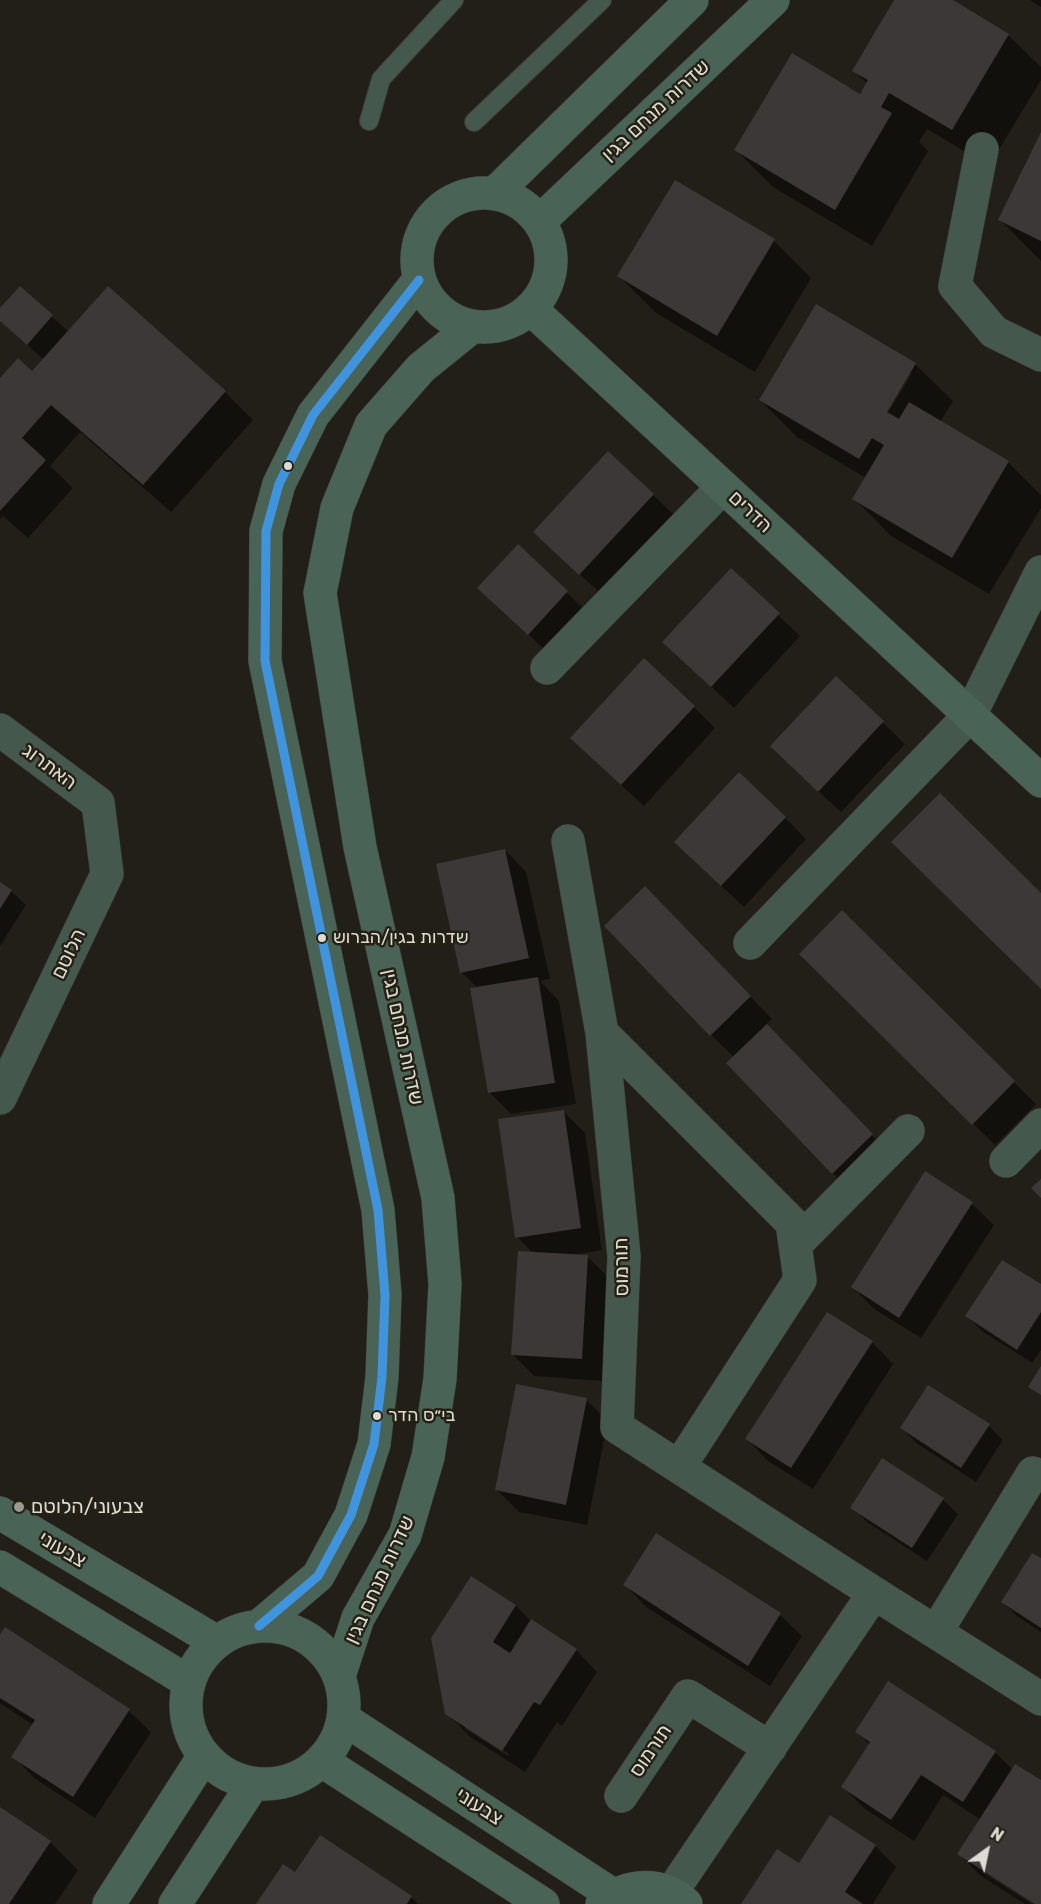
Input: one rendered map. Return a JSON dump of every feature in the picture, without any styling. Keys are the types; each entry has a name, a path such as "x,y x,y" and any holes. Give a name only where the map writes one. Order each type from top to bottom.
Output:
{"street":[{"path":"495,193 692,0"},
{"name":"שדרות מנחם בגין","path":"540,221 773,0"},
{"path":"982,148 954,286 994,332 1041,355"},
{"path":"495,193 523,205 540,221 550,244 551,268 544,290 531,309 518,318 496,326 473,326 447,316 430,301 419,280 418,246 424,228 438,210 449,202 471,194 495,193"},
{"path":"259,1626 318,1576 351,1515 374,1444 382,1377 385,1295 378,1210 265,662 266,531 279,484 313,415 419,280"},
{"name":"הדרים","path":"531,309 1041,780"},
{"name":"שדרות מנחם בגין","path":"339,1676 358,1618 405,1535 428,1457 440,1379 445,1284 438,1198 360,847 320,593 338,508 371,425 421,368 473,326"},
{"path":"547,668 723,487"},
{"path":"750,943 970,715 1041,572"},
{"name":"האתרוג","path":"0,730 98,803"},
{"name":"הלוטם","path":"0,1098 107,874 98,803"},
{"name":"תורמוס","path":"568,841 602,1033 624,1256 617,1427 1041,1699"},
{"path":"602,1033 792,1223 800,1280 679,1467"},
{"path":"1006,1161 1041,1125"},
{"path":"795,1245 908,1131"},
{"path":"936,1632 1033,1473"},
{"name":"צבעוני","path":"0,1513 217,1642"},
{"path":"0,1567 189,1682"},
{"path":"608,1899 632,1888 652,1887 678,1898 770,1748 874,1593"},
{"path":"259,1626 284,1628 307,1638 326,1654 339,1676 344,1697 344,1719 336,1742 322,1761 302,1776 278,1784 253,1784 226,1774 204,1756 191,1733 185,1708 189,1682 204,1653 230,1634 259,1626"},
{"name":"תורמוס","path":"621,1796 688,1696 770,1748"},
{"name":"צבעוני","path":"344,1719 608,1899"},
{"path":"109,1904 204,1756"},
{"path":"322,1761 543,1904"},
{"path":"175,1904 253,1784"}],"lane":[{"path":"369,122 381,79 454,0"},
{"path":"474,122 602,0"}],"building":[{"path":"894,0 953,0 1009,34 952,130 889,93 881,107 892,113 835,210 734,150 792,53 860,94 868,80 852,71"},
{"path":"1041,132 1041,241 998,220"},
{"path":"675,180 775,239 717,336 617,276"},
{"path":"20,286 53,315 27,345 0,321 0,308"},
{"path":"108,286 226,391 143,485 51,405 22,438 46,460 0,511 0,378 18,358 32,371"},
{"path":"816,304 916,363 887,412 899,419 909,402 1009,461 952,558 852,499 884,445 872,438 859,459 759,400"},
{"path":"608,451 654,494 579,575 533,532"},
{"path":"518,544 568,591 528,635 477,588"},
{"path":"731,568 780,613 711,687 662,642"},
{"path":"644,658 695,706 621,785 570,738"},
{"path":"836,676 884,721 818,792 770,746"},
{"path":"739,772 786,817 721,886 674,842"},
{"path":"940,793 1041,893 1041,989 891,842"},
{"path":"505,849 529,958 460,973 436,864"},
{"path":"0,882 12,890 0,909"},
{"path":"645,886 751,996 710,1036 604,926"},
{"path":"842,910 1015,1081 972,1125 799,954"},
{"path":"538,977 555,1083 488,1093 470,988"},
{"path":"767,1024 873,1134 832,1174 726,1063"},
{"path":"564,1110 581,1228 515,1238 498,1119"},
{"path":"925,1171 973,1202 899,1318 851,1287"},
{"path":"1041,1179 1041,1198 1031,1188"},
{"path":"518,1251 588,1255 582,1359 511,1355"},
{"path":"1002,1260 1041,1284 1041,1312 1017,1350 965,1316"},
{"path":"827,1312 873,1341 791,1468 745,1439"},
{"path":"1041,1366 1041,1395 1028,1387"},
{"path":"516,1384 587,1398 566,1505 495,1490"},
{"path":"928,1385 990,1424 961,1468 900,1428"},
{"path":"882,1458 944,1498 912,1548 850,1508"},
{"path":"656,1533 781,1613 748,1666 623,1585"},
{"path":"1032,1553 1041,1558 1041,1628 1001,1602"},
{"path":"471,1576 516,1605 493,1642 510,1653 531,1619 577,1649 540,1705 534,1702 502,1751 445,1714 431,1638"},
{"path":"5,1627 130,1709 73,1797 11,1757 35,1720 0,1698 0,1634"},
{"path":"888,1681 996,1751 963,1802 921,1775 891,1820 841,1787 870,1742 855,1732"},
{"path":"1015,1764 1041,1780 1041,1904 1035,1904 957,1854"},
{"path":"0,1807 51,1841 9,1904 0,1904"},
{"path":"830,1815 876,1845 845,1892 863,1904 741,1904 777,1849 799,1863"},
{"path":"320,1835 412,1896 407,1904 256,1904 283,1864 295,1872"}],"transit line":[{"path":"259,1626 318,1576 351,1515 374,1444 382,1377 385,1295 378,1210 265,661 266,531 279,484 313,415 419,280"}],"place":[{"name":"שדרות בגין/הברוש","path":"322,938"},
{"name":"בי״ס הדר","path":"377,1416"},
{"name":"צבעוני/הלוטם","path":"19,1507"}]}
